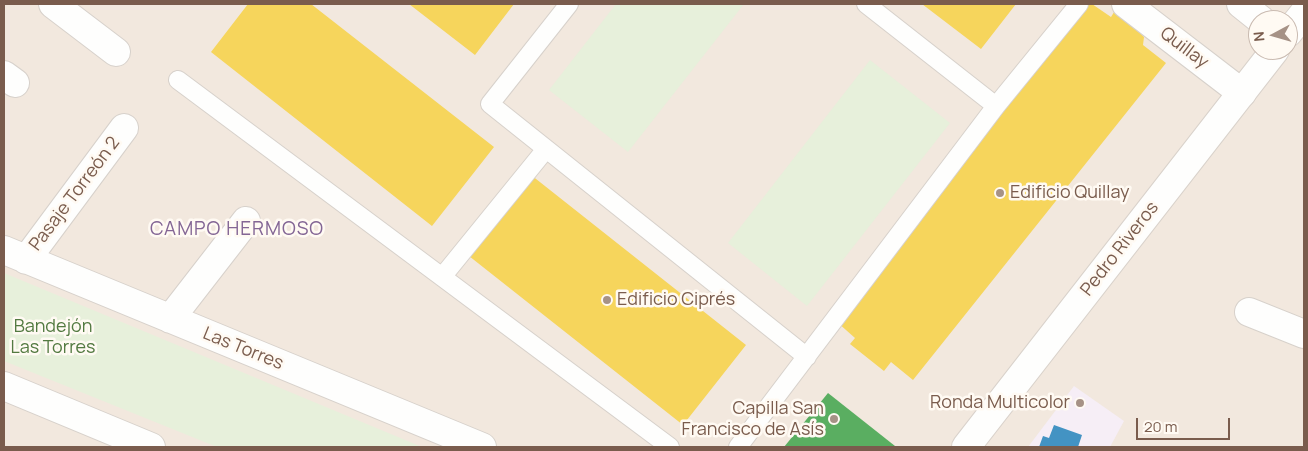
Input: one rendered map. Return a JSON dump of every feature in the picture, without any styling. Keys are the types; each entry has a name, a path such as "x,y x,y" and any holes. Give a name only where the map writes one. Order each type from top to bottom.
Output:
{"street":[{"path":"53,4 116,52"},
{"name":"Quillay","path":"1126,4 1242,92"},
{"name":"Pedro Riveros","path":"966,447 1267,60"},
{"name":"Pasaje Torreón 2","path":"15,255 124,128"},
{"path":"170,319 246,221"},
{"name":"Las Torres","path":"15,255 482,447"},
{"path":"1249,312 1304,334"},
{"path":"4,386 152,447"}],"lane":[{"path":"569,4 490,104 807,357"},
{"path":"866,4 996,106"},
{"path":"738,447 996,106 1080,4"},
{"path":"178,80 670,447"},
{"path":"442,276 546,149"}],"shaded area":[{"path":"4,4 1304,4 1304,447 4,447"},
{"name":"Ronda Multicolor","path":"1074,386 1124,421 1110,447 1028,447"}],"green space":[{"path":"616,4 744,4 628,152 549,90"},
{"path":"870,60 950,123 807,306 728,243"},
{"name":"Bandejón Las Torres","path":"4,273 422,447 217,447 4,361"}],"building: Viviendas":[{"path":"248,4 311,4 494,147 432,226 211,52"},
{"path":"409,4 514,4 475,55"},
{"path":"922,4 1016,4 981,49"},
{"name":"Edificio Quillay","path":"1084,4 1092,4 1111,17 1116,9 1144,37 1143,45 1166,63 913,380 891,362 884,371 850,344 855,338 837,322"},
{"name":"Edificio Ciprés","path":"531,175 746,345 683,425 469,256"}],"building: Escuelas":[{"path":"1054,425 1082,435 1078,447 1039,447 1043,436 1049,438"}],"building: Público":[{"name":"Capilla San Francisco de Asís","path":"828,393 895,446 784,447"}],"place":[{"name":"Edificio Quillay","path":"1000,193"},
{"name":"Edificio Ciprés","path":"607,300"},
{"name":"Ronda Multicolor","path":"1080,403"},
{"name":"Capilla San Francisco de Asís","path":"834,419"}],"district":[{"name":"CAMPO HERMOSO","path":"237,230"}]}
